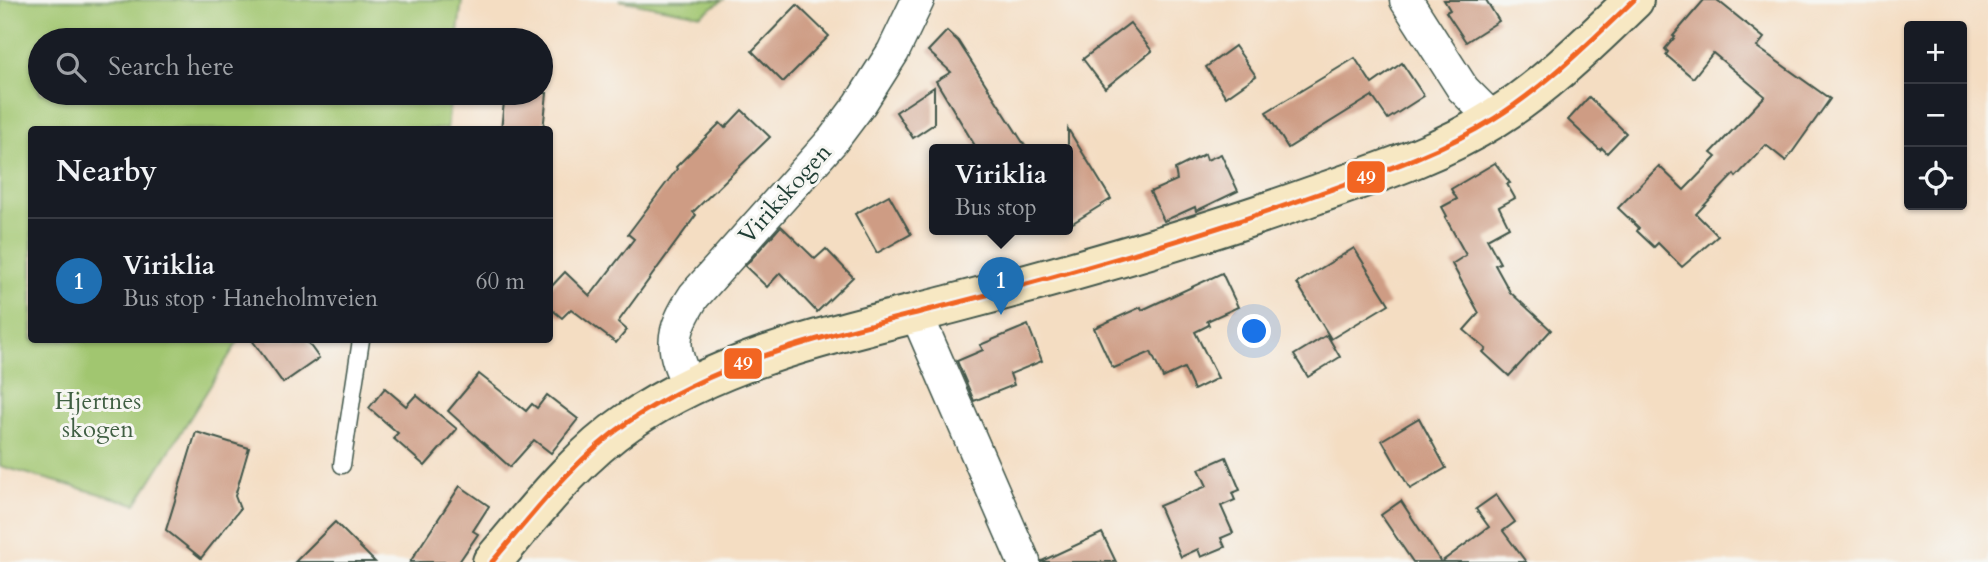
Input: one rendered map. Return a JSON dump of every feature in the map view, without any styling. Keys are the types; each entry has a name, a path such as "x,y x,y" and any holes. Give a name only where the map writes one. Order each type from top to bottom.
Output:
{"main road":[{"path":"492,562 575,467 609,436 690,387 757,357 825,336 1093,267 1189,239 1359,180 1424,153 1493,119 1530,94 1579,54 1634,0"}],"street":[{"name":"Virikskogen","path":"690,387 677,362 675,346 676,330 683,312 694,296 847,122 893,52 918,0"},
{"path":"1406,0 1463,89 1493,119"},
{"path":"916,313 1024,562"}],"lane":[{"path":"342,465 361,343"}],"green space":[{"name":"Hjertnes skogen","path":"0,0 462,0 458,28 28,28 28,105 450,105 447,126 28,126 28,343 237,343 136,504 0,466"},
{"path":"619,0 723,0 701,15"}],"building":[{"path":"1444,0 1486,0 1499,21 1466,42 1446,12 1450,10"},
{"path":"1704,0 1717,0 1764,38 1757,47 1830,99 1786,161 1766,145 1696,214 1718,236 1682,267 1658,243 1654,247 1618,208 1659,166 1684,190 1716,157 1711,153 1765,96 1713,53 1693,78 1666,55 1668,52 1665,49 1675,37 1673,36"},
{"path":"797,5 829,36 783,82 752,51"},
{"path":"1130,23 1152,51 1105,88 1083,59"},
{"path":"947,31 958,41 1024,144 974,144 936,81 951,72 928,51"},
{"path":"1235,46 1256,76 1226,97 1206,67"},
{"path":"1355,58 1372,84 1402,63 1424,96 1388,119 1372,96 1288,148 1266,112"},
{"path":"934,87 934,124 913,138 896,112"},
{"path":"1589,97 1626,133 1607,153 1602,148 1600,150 1568,120"},
{"path":"504,105 546,105 543,126 501,126"},
{"path":"742,110 770,137 693,212 696,215 618,322 627,330 616,343 571,309 562,318 553,310 553,285 565,272 590,296 634,239 628,234 676,167 720,123 725,128"},
{"path":"1068,129 1111,199 1073,223 1073,144 1068,144"},
{"path":"1205,154 1207,160 1221,154 1238,191 1196,211 1195,207 1164,221 1150,192 1177,180 1175,169"},
{"path":"1495,163 1510,183 1507,184 1515,198 1499,207 1509,227 1487,239 1500,263 1495,265 1510,292 1551,330 1509,376 1483,352 1486,349 1464,330 1479,313 1452,264 1466,255 1442,207 1457,199 1451,189"},
{"path":"889,195 911,234 877,253 855,214"},
{"path":"781,226 815,259 826,249 853,277 817,312 780,273 767,287 745,266"},
{"path":"1354,248 1389,304 1331,339 1297,283"},
{"path":"1222,273 1238,307 1207,321 1209,325 1195,332 1218,378 1194,390 1184,368 1163,378 1151,352 1114,368 1111,365 1094,328 1141,307 1142,310"},
{"path":"1028,325 1042,361 1010,374 1014,385 974,401 957,361 983,350 980,345"},
{"path":"1327,335 1340,357 1308,377 1294,355"},
{"path":"254,343 308,343 319,358 283,383"},
{"path":"479,374 526,411 532,404 537,408 547,395 578,419 551,453 534,440 510,467 448,411"},
{"path":"385,388 406,406 416,395 457,429 425,466 393,438 398,433 369,408"},
{"path":"1419,418 1446,468 1410,489 1382,440"},
{"path":"196,432 249,448 235,496 240,509 201,558 166,530"},
{"path":"1226,457 1240,490 1232,493 1235,500 1221,506 1233,533 1221,538 1225,547 1201,557 1198,549 1181,557 1159,506 1207,486 1199,469"},
{"path":"460,486 489,506 473,531 478,534 459,562 410,562"},
{"path":"1496,495 1515,522 1503,531 1526,562 1441,562 1489,527 1476,509"},
{"path":"1401,501 1441,562 1413,562 1381,515"},
{"path":"335,522 375,562 295,562"},
{"path":"1102,533 1116,562 1042,562 1042,561"}],"transit line":[{"name":"49","path":"492,562 555,488 590,453 628,422 665,399 744,363 784,349 1044,280 1180,240 1407,162 1452,142 1514,105 1568,62 1634,0"}],"place":[{"name":"Viriklia","path":"1001,315"}]}
